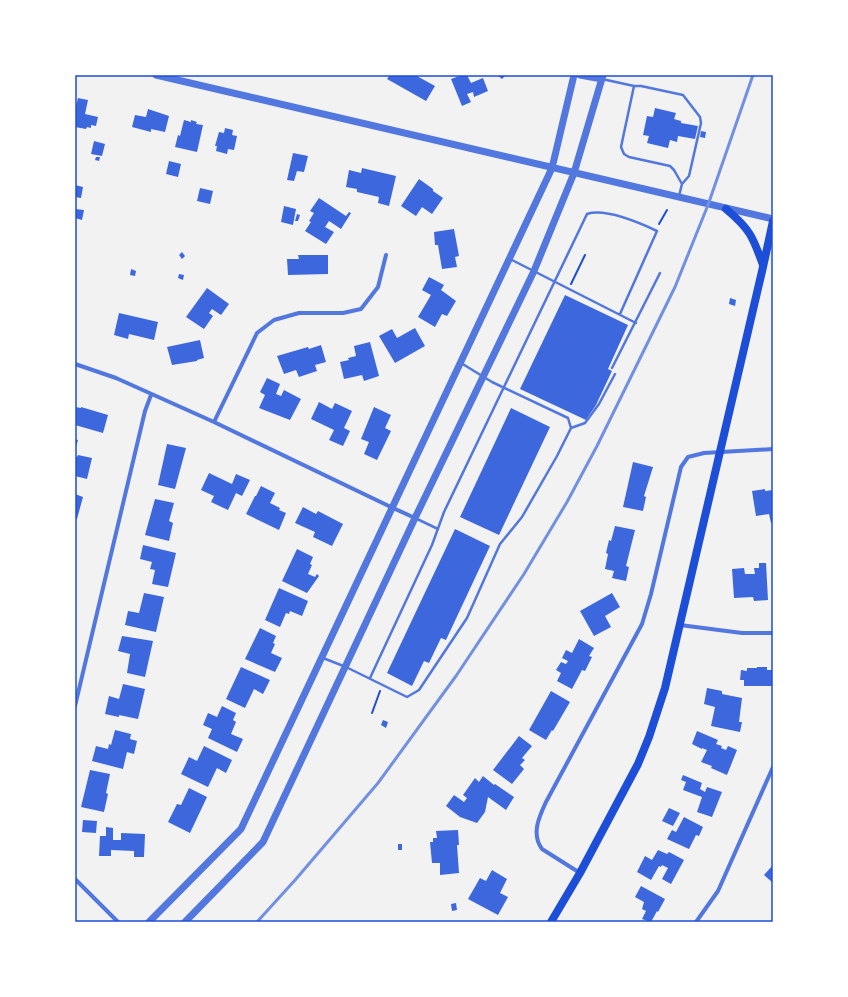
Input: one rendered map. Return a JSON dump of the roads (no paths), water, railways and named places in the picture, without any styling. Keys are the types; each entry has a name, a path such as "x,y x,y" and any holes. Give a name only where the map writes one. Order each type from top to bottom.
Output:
{"main road":[{"path":"726,209 742,222 749,231 764,267"},
{"path":"551,922 580,872 645,749 665,688 764,267 773,220"}],"street":[{"path":"156,75 773,220"},
{"path":"149,922 241,829 552,168 574,75"},
{"path":"185,922 263,842 415,518 534,271 574,173 602,77 580,75"},
{"path":"214,422 257,333 274,320 299,313 343,313 361,309 378,287 386,255"},
{"path":"75,364 116,378 214,422 415,518"},
{"path":"75,706 145,411 151,395"},
{"path":"580,872 542,849 538,844 536,836 539,819 546,802 642,624 651,594 681,467 688,457 704,453 773,449"},
{"path":"680,625 742,633 773,633"},
{"path":"696,922 718,891 773,767"},
{"path":"75,879 118,922"}],"lane":[{"path":"602,77 634,86 641,86 683,96 700,117 701,124 689,176 682,184 678,198"},
{"path":"634,86 622,147 624,154 629,157 670,166 682,184"},
{"path":"370,678 438,529 444,512 587,214 594,212 634,220 657,231 620,314"},
{"path":"510,259 636,323"},
{"path":"612,368 660,273"},
{"path":"322,657 370,678 407,697 419,690 466,618 500,544 522,517 557,456 571,428 568,418 503,388 461,363"},
{"path":"571,428 585,423 599,404 615,374"},
{"path":"415,518 438,529"}],"railway":[{"path":"257,922 378,783 456,676 524,574 567,502 597,446 675,287 708,205 753,75"}]}
